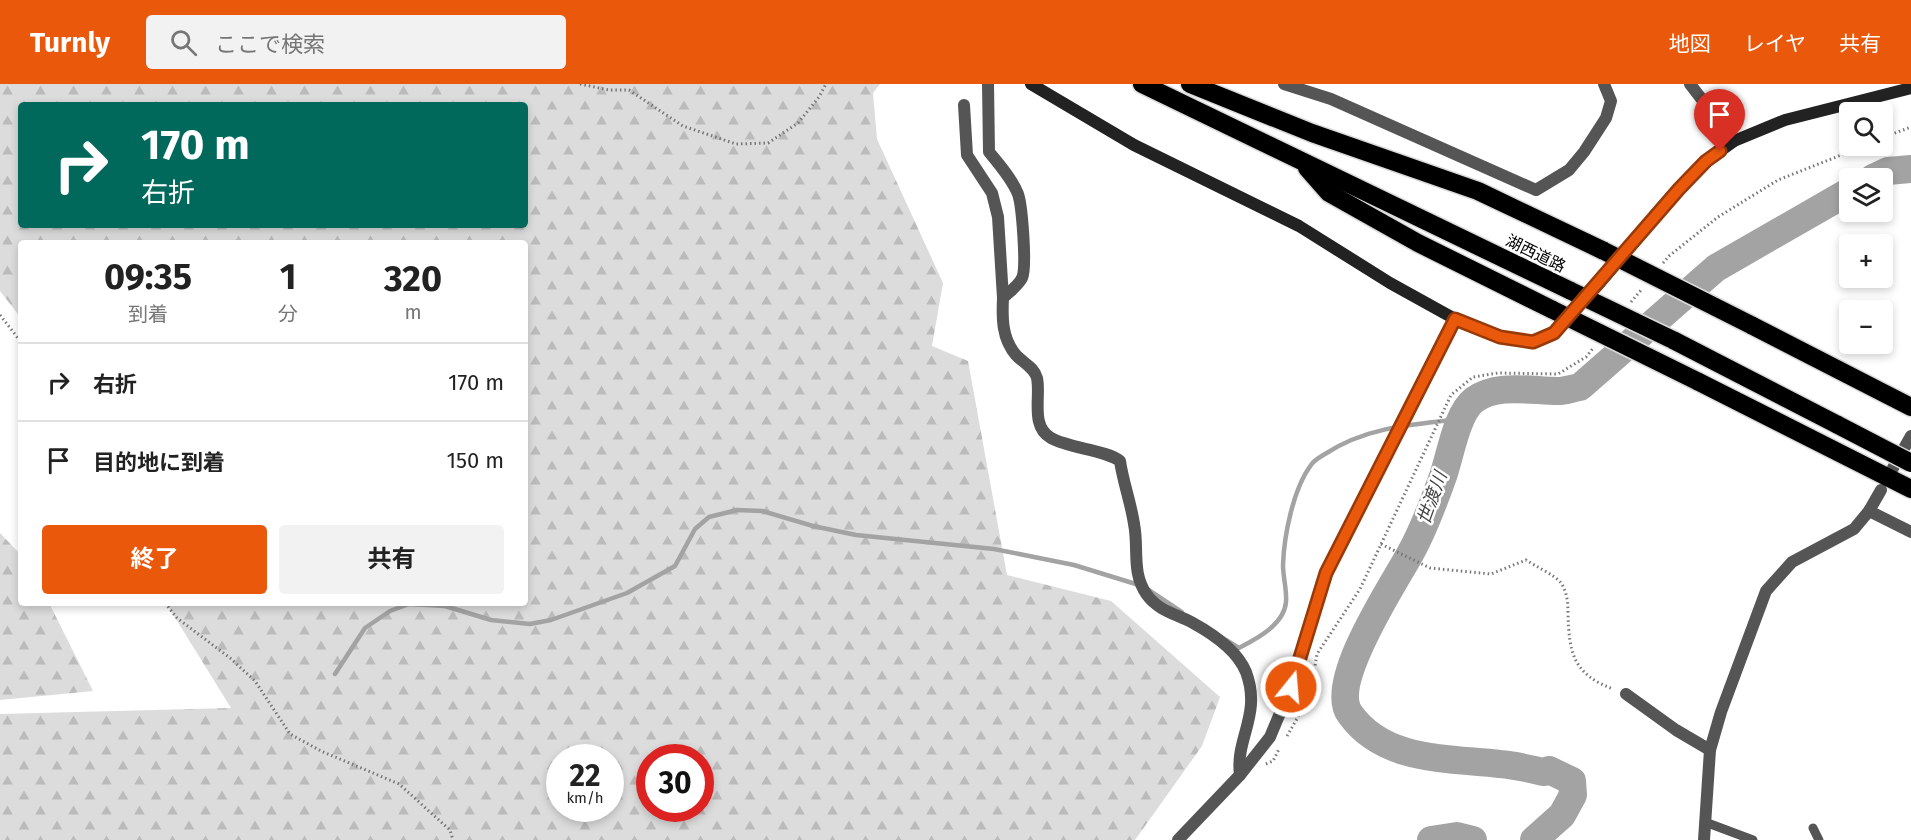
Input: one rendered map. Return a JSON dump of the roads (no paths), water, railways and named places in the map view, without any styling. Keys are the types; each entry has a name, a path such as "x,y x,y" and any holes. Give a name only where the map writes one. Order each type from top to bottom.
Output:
{"highway":[{"name":"湖西道路","path":"1142,84 1673,340 1911,463"},
{"path":"1190,84 1312,133 1478,191 1604,250 1911,407"},
{"path":"1303,162 1329,193 1418,243 1911,489"}],"street":[{"path":"988,84 989,152 1018,195 1022,220 1023,277 1004,298"},
{"path":"1031,84 1134,145 1299,226 1390,283 1455,319 1500,337 1533,342 1554,333 1679,189 1706,161 1734,141 1785,120 1911,88"},
{"path":"1284,84 1331,99 1536,190 1569,170 1606,118 1611,101 1604,84"},
{"path":"1690,84 1734,141"},
{"path":"964,105 967,155 992,194 998,217 1004,298 1003,330 1016,355 1026,362 1036,375 1039,426 1050,438 1115,457 1120,461 1135,527 1135,567 1146,594 1161,609 1193,623 1228,646 1245,671 1252,701 1249,725 1238,759 1240,775"},
{"path":"1178,840 1240,775 1270,737 1291,687 1326,573 1455,319"},
{"path":"1893,468 1911,436"},
{"path":"1704,840 1710,750 1721,712 1766,591 1792,562 1854,529 1869,511 1881,490"},
{"path":"1869,511 1911,532"},
{"path":"1626,694 1676,730 1710,750"}],"lane":[{"path":"1705,822 1753,840"},
{"path":"1813,828 1820,840"}],"waterway":[{"name":"世渡川","path":"1893,171 1911,169"},
{"name":"世渡川","path":"1534,840 1562,815 1573,795 1572,781 1549,770 1544,772 1522,767 1439,758 1399,749 1380,741 1364,730 1350,714 1345,699 1347,680 1354,658 1377,610 1423,527 1463,415 1474,400 1493,391 1514,389 1561,391 1580,387 1716,268 1839,197"},
{"path":"1226,640 1239,648 1268,630 1280,618 1286,602 1283,565 1285,541 1294,500 1305,475 1319,457 1341,445 1374,432 1408,425 1461,419"},
{"path":"445,606 491,620 530,624 551,620 627,593 675,566 695,529 709,517 737,510 762,511 813,526 856,535 994,549 1074,565 1139,585"},
{"path":"1149,590 1182,612"},
{"path":"335,674 365,628 390,611 404,606"},
{"name":"世渡川","path":"1431,840 1457,836 1473,840"}]}
